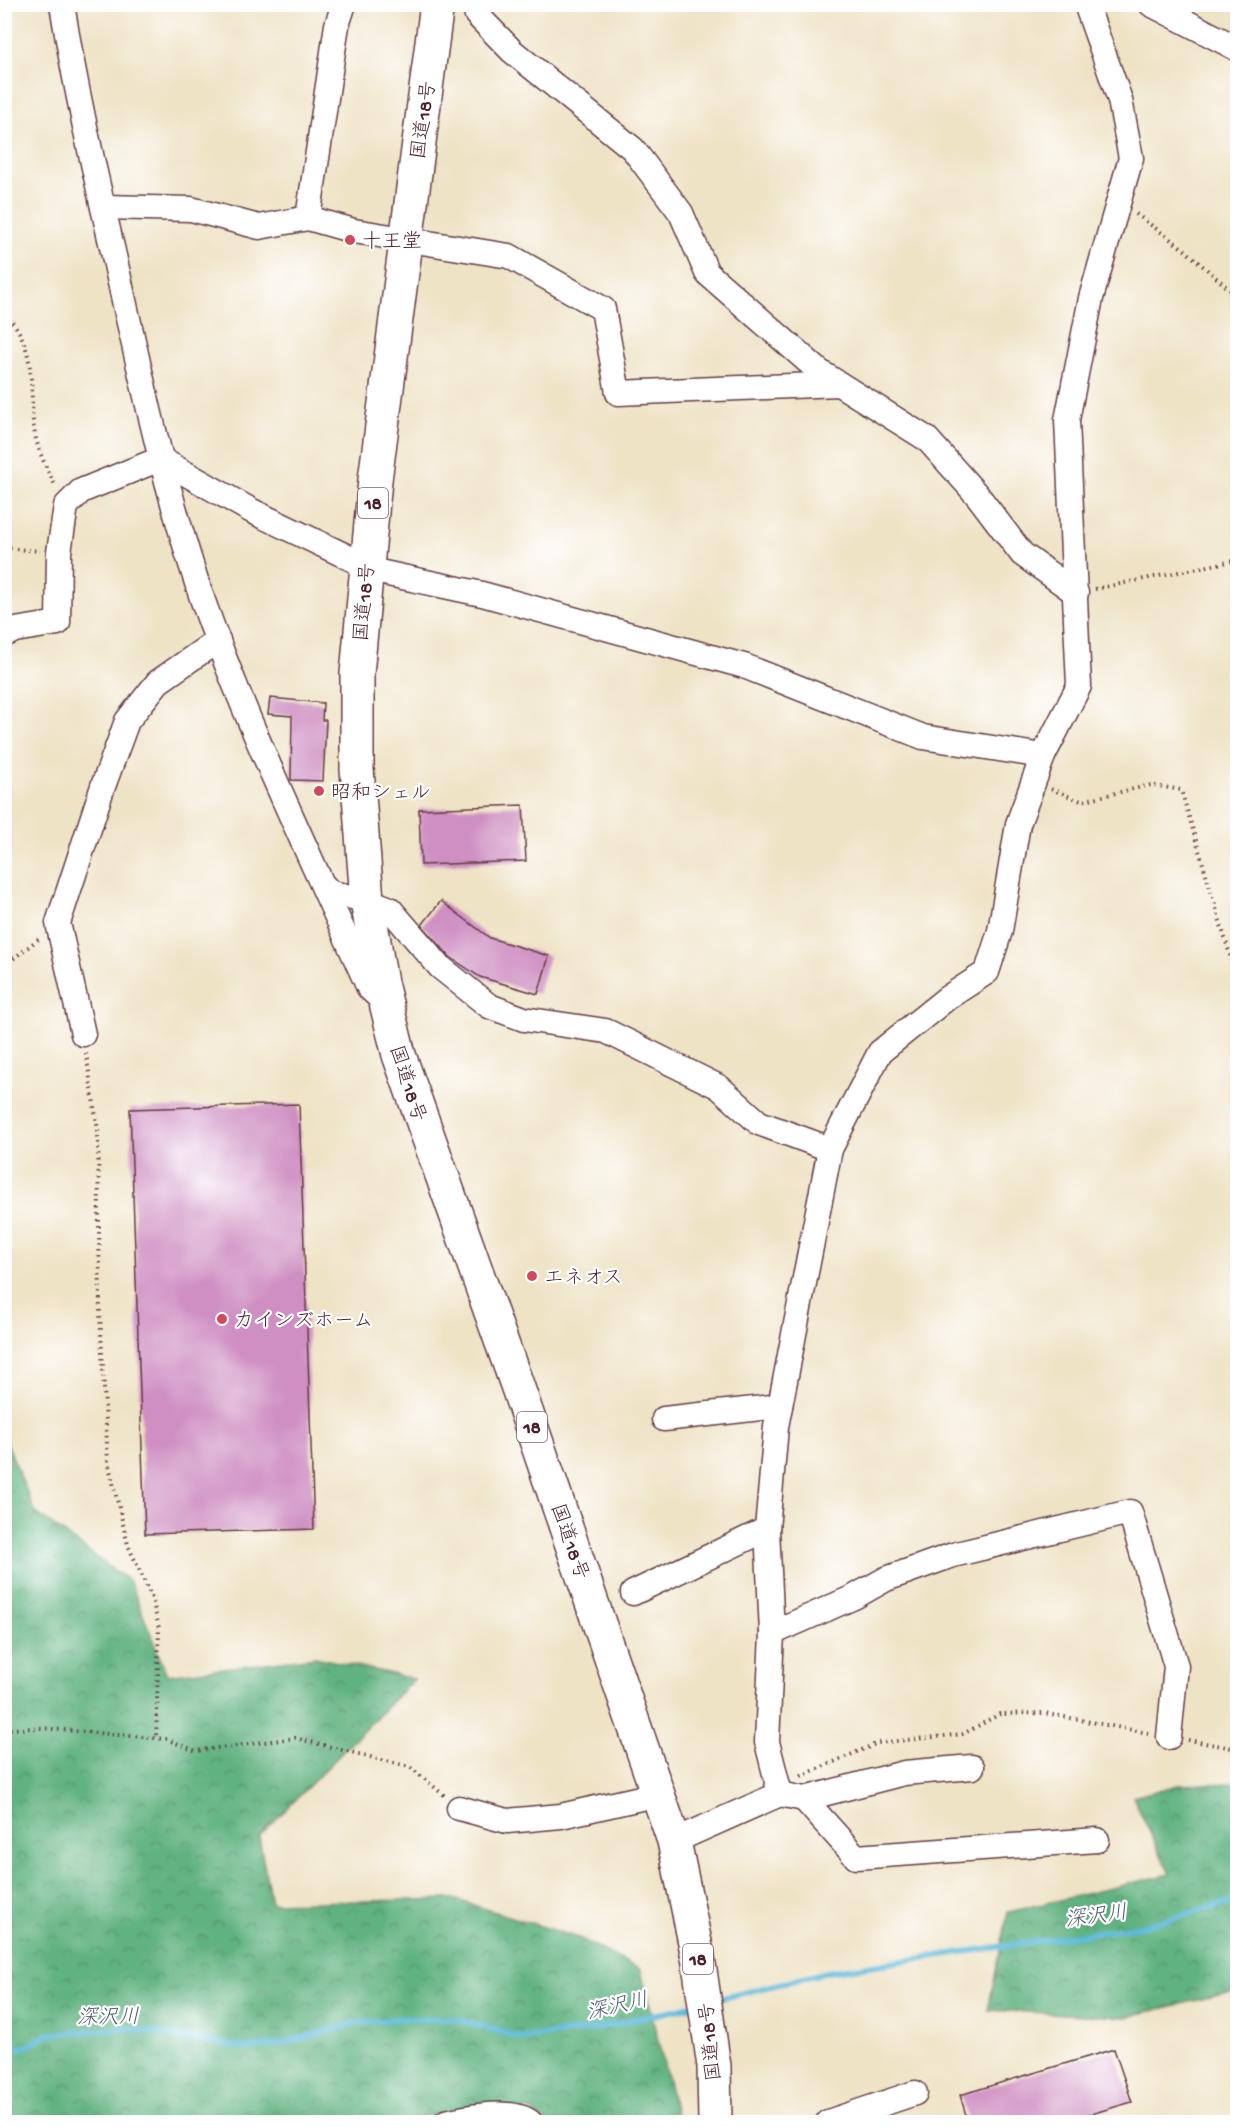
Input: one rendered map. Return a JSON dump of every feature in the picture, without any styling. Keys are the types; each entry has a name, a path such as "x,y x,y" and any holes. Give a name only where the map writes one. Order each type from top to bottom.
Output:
{"highway":[{"name":"国道18号","path":"437,4 366,567 356,722 362,853 367,900 386,1004 402,1066 518,1384 676,1846 698,1957 714,2066 717,2116"}],"street":[{"path":"62,4 75,86 160,459 203,600 242,703 369,988 386,1004"},
{"path":"474,4 477,15 512,51 633,149 681,213 707,273 820,372 927,439 978,496 1022,554 1076,593"},
{"path":"780,1794 766,1742 772,1633 767,1529 780,1406 830,1149 880,1052 947,998 987,972 1000,930 1018,824 1044,756 1079,686 1067,420 1091,298 1131,158 1120,100 1086,4"},
{"path":"1151,4 1238,49"},
{"path":"308,218 342,5"},
{"path":"103,207 191,209 259,227 308,218 406,240 508,256 603,309 618,393 838,384"},
{"path":"4,636 15,630 58,623 59,552 66,506 81,491 160,459"},
{"path":"160,459 252,511 366,567 482,594 744,666 923,737 1044,756"},
{"path":"83,1034 58,923 127,721 158,682 218,640"},
{"path":"324,886 331,893 367,900 390,909 440,967 489,1006 524,1019 606,1031 719,1087 759,1123 830,1149"},
{"path":"664,1419 780,1406"},
{"path":"772,1633 854,1597 886,1579 952,1555 1130,1512 1176,1666 1169,1737"},
{"path":"633,1593 767,1529"},
{"path":"676,1846 780,1794 804,1799 904,1773 972,1767"},
{"path":"459,1808 507,1821 561,1816 658,1794"},
{"path":"804,1799 856,1857 1097,1840"},
{"path":"828,2122 915,2093"},
{"path":"446,2122 475,2115 506,2116 526,2119 530,2122"}],"path":[{"path":"1119,201 1185,250 1238,297"},
{"path":"4,313 18,326 33,373 33,423 41,459 66,506"},
{"path":"4,548 59,552"},
{"path":"1076,593 1238,560"},
{"path":"1034,782 1081,801 1151,785 1181,789 1238,982"},
{"path":"4,966 58,923"},
{"path":"83,1034 98,1130 100,1314 108,1462 128,1545 152,1598 159,1628 156,1738"},
{"path":"780,1794 803,1775 878,1743 963,1734 1000,1714 1044,1713 1238,1749"},
{"path":"4,1729 40,1728 166,1739 196,1751 295,1737 410,1767 459,1808"}],"green space":[{"path":"4,1436 35,1512 130,1582 167,1675 315,1657 414,1679 259,1837 271,1903 454,1899 579,1938 641,1970 678,2122 546,2122 530,2110 474,2105 401,2122 5,2122"},
{"path":"1237,1783 1237,1991 1125,2017 988,2010 1008,1912 1170,1874 1133,1797 1178,1785"}],"building":[{"path":"270,698 323,703 322,720 326,720 323,781 291,780 292,716 268,714"},
{"path":"523,805 526,861 421,865 419,809"},
{"path":"441,901 490,938 549,956 538,994 480,977 450,957 422,925"},
{"name":"カインズホーム","path":"299,1104 314,1529 145,1534 130,1109"},
{"path":"1114,2049 1132,2102 1063,2122 968,2122 960,2095"}],"waterway":[{"name":"深沢川","path":"715,2000 827,1972 1147,1925 1238,1900"},
{"name":"深沢川","path":"4,2052 28,2046 50,2034 128,2028 248,2048 281,2044 354,2024 394,2019 456,2019 522,2038 589,2030 696,2005"}],"place":[{"name":"十王堂","path":"350,240"},
{"name":"昭和シェル","path":"319,791"},
{"name":"エネオス","path":"532,1276"},
{"name":"カインズホーム","path":"222,1319"}]}
